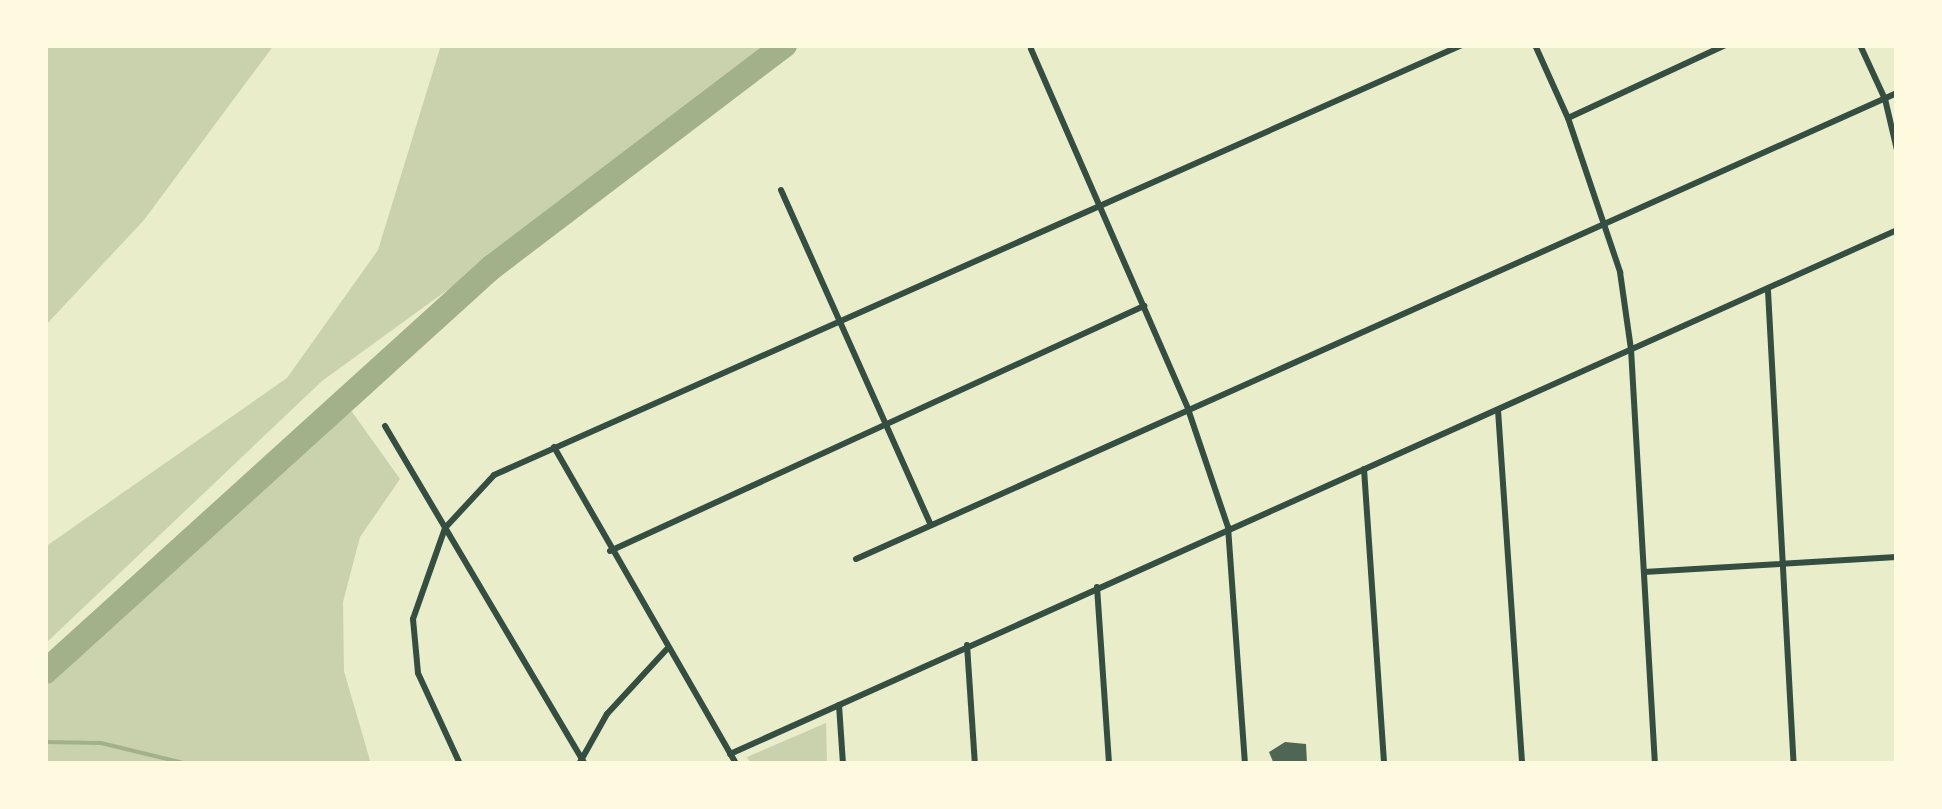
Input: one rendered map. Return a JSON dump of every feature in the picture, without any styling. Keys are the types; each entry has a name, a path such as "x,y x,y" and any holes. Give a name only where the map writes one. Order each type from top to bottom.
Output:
{"street":[{"path":"460,764 436,722 413,646 413,619 445,528 494,475 1462,45"},
{"path":"1535,45 1568,118 1606,222 1631,349 1655,764"},
{"path":"1568,118 1725,45"},
{"path":"1860,45 1885,98 1897,150"},
{"path":"1031,49 1188,409 1228,527 1245,764"},
{"path":"856,559 1897,93"},
{"path":"781,190 931,525"},
{"path":"730,754 1228,527 1897,230"},
{"path":"1768,290 1794,764"},
{"path":"610,551 1144,306"},
{"path":"1498,410 1522,764"},
{"path":"385,426 582,762"},
{"path":"554,447 610,551 736,764"},
{"path":"1364,468 1384,764"},
{"path":"1644,572 1897,557"},
{"path":"1097,587 1109,764"},
{"path":"967,645 975,764"},
{"path":"582,762 606,714 667,649"},
{"path":"840,705 843,764"}],"green space":[{"path":"45,45 274,45 144,220 45,326"},
{"path":"441,45 785,45 322,381 45,644 45,547 287,378 378,250"},
{"path":"350,409 400,479 360,537 343,602 344,671 371,764 45,764 45,687"},
{"path":"826,723 827,764 751,764 747,757"}],"building":[{"path":"1285,742 1306,744 1307,763 1274,764 1269,752"}],"waterway":[{"path":"45,671 491,267 784,45"},
{"path":"45,742 101,743 188,764"}]}
